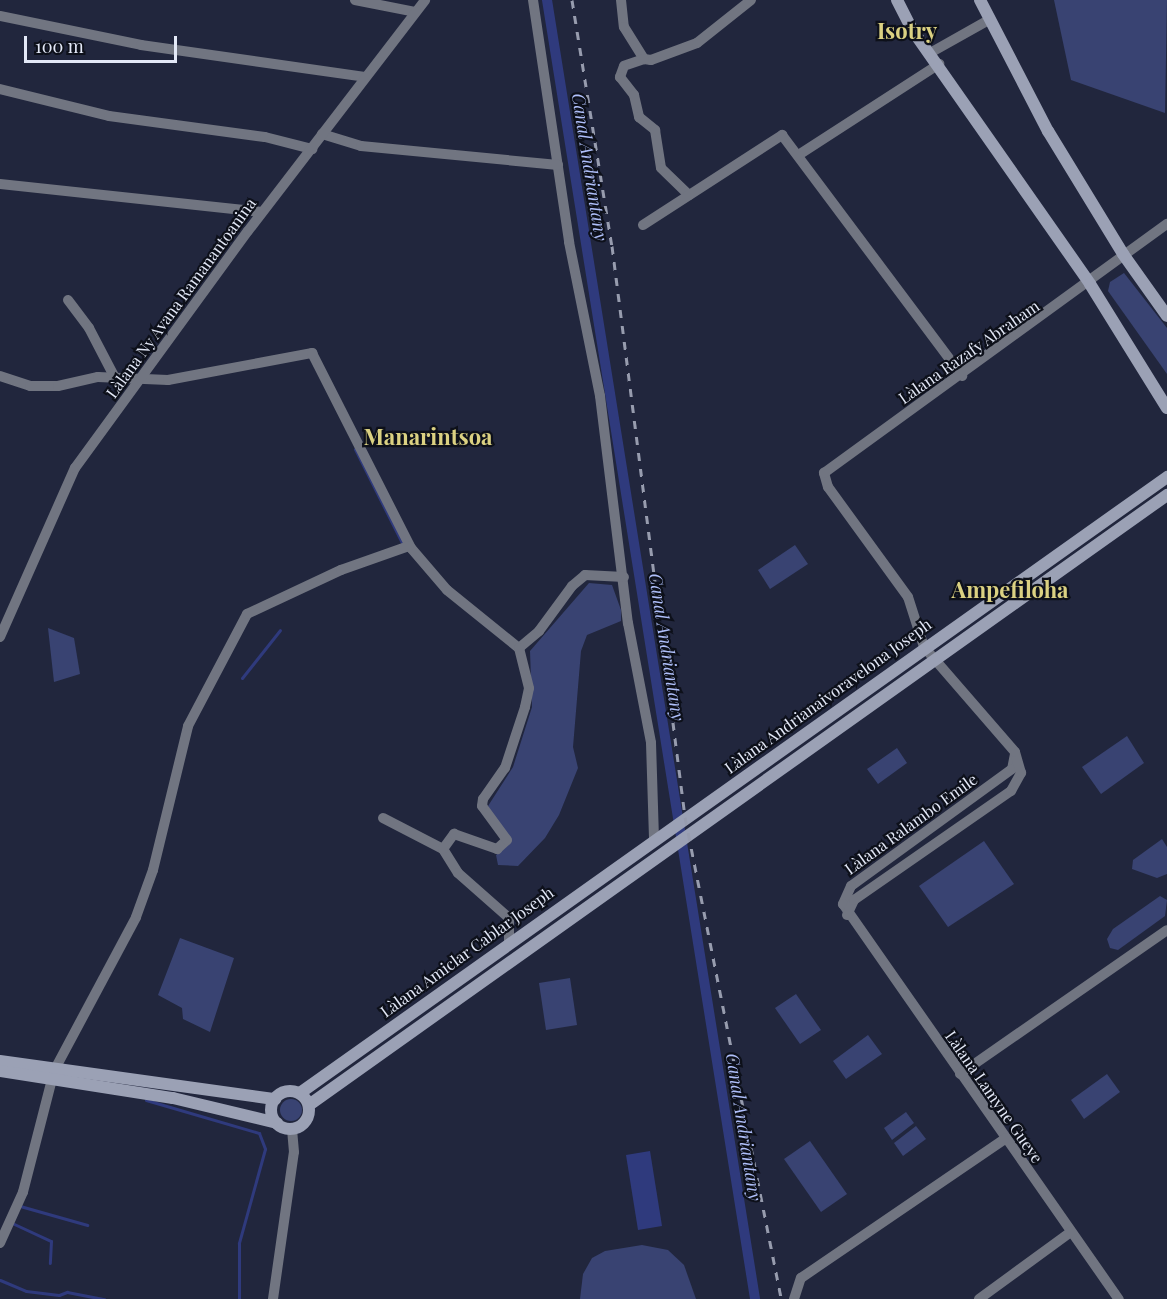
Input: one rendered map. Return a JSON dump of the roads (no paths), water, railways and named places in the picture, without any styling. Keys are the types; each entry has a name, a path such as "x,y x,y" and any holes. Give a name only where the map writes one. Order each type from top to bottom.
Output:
{"main road":[{"path":"897,0 911,28 939,64 1090,284 1167,408"},
{"path":"980,0 987,21 1123,254 1167,316"},
{"name":"Làlana Andrianaivoravelona Joseph","path":"654,839 1167,477"},
{"name":"Làlana Andrianaivoravelona Joseph","path":"650,858 1167,495"},
{"name":"Làlana Amiclar Cablar Joseph","path":"300,1093 654,839"},
{"name":"Làlana Amiclar Cablar Joseph","path":"309,1104 650,858"},
{"path":"0,1061 172,1098 277,1123 292,1129 306,1121 309,1104 300,1093 286,1091 275,1098 271,1108 277,1123"},
{"path":"0,1071 54,1074 275,1098"}],"street":[{"path":"355,0 415,12"},
{"name":"Làlana Ny Avana Ramanantoanina","path":"0,637 75,468 262,212 425,0"},
{"path":"533,0 558,165 600,396 630,634 651,743 654,839"},
{"path":"621,0 624,27 644,59"},
{"path":"689,195 661,168 655,130 639,117 634,95 620,78 624,66 697,43 751,0"},
{"path":"0,16 141,45 365,77"},
{"path":"930,53 987,21"},
{"path":"800,154 939,64"},
{"path":"0,89 109,116 265,136 312,149"},
{"path":"322,134 361,146 558,165"},
{"path":"643,225 782,135 800,154 962,376"},
{"path":"0,184 262,212"},
{"name":"Làlana Razafy Abraham","path":"924,647 908,597 828,487 824,473 1090,284 1123,254 1167,224"},
{"path":"68,300 89,328 115,378"},
{"path":"0,376 30,386 115,378 137,381 182,378 312,353 404,549 447,590 519,652 529,688 524,711 505,768 483,799 482,806 507,840 497,849 454,834 443,849"},
{"path":"0,1243 23,1192 54,1074 136,917 156,859 188,726 247,614 340,570 404,549"},
{"path":"519,652 539,631 572,586 585,575 624,577"},
{"path":"846,913 854,900 1011,791 1021,773 1016,752 924,647"},
{"name":"Làlana Ralambo Emile","path":"846,913 845,893 851,886 1012,769 1016,752"},
{"path":"383,818 443,849 458,873 509,918 508,942"},
{"name":"Làlana Lamyne Gueye","path":"846,913 1119,1299"},
{"path":"960,1074 1167,930"},
{"path":"273,1299 294,1152 292,1129"},
{"path":"794,1299 801,1278 1005,1138"},
{"path":"979,1299 1071,1232"}],"waterway":[{"name":"Canal Andriantany","path":"547,0 755,1299"},
{"path":"355,449 403,545"},
{"path":"242,678 280,630"},
{"path":"146,1100 259,1133 265,1149 239,1243 239,1299"},
{"path":"20,1206 87,1225"},
{"path":"12,1223 51,1241 50,1263"},
{"name":"Canal Andriantany","path":"753,1279 757,1299"},
{"path":"0,1280 26,1291 59,1295 67,1292 104,1299"}],"railway":[{"path":"572,0 612,246 685,817 781,1299"}],"district":[{"name":"Isotry","path":"907,31"},
{"name":"Manarintsoa","path":"428,437"},
{"name":"Ampefiloha","path":"1010,590"}]}
